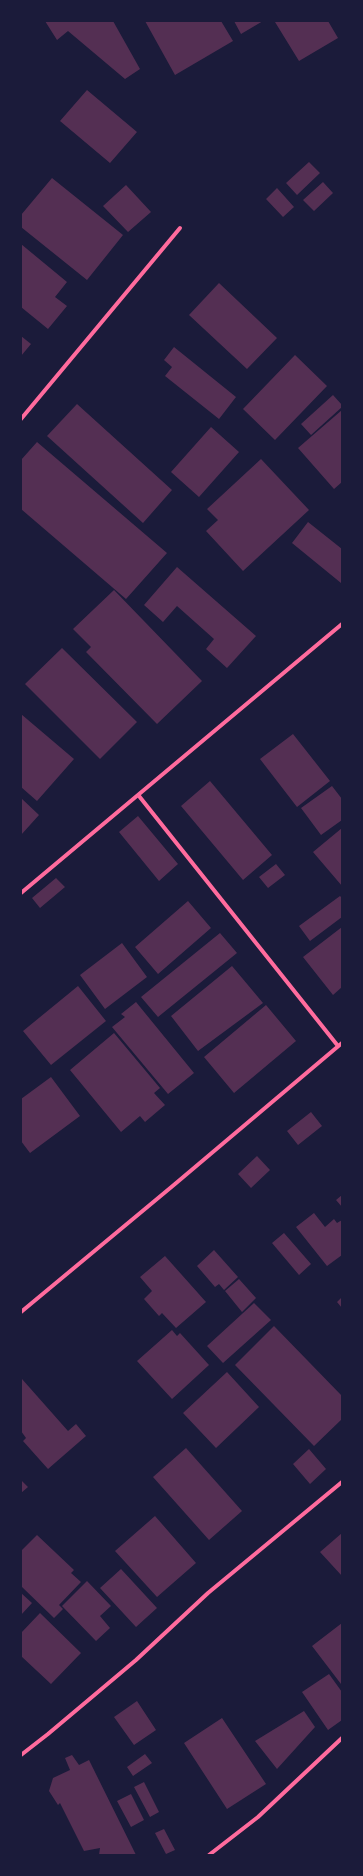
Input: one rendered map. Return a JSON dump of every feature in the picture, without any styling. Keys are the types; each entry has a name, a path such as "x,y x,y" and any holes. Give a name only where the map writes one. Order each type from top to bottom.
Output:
{"street":[{"path":"21,420 180,228"},
{"path":"21,893 139,796 342,624"},
{"path":"21,1312 340,1044 139,796"},
{"path":"21,1755 136,1660 208,1593 342,1482"},
{"path":"209,1855 258,1817 342,1738"}],"building":[{"path":"45,21 113,21 140,69 125,79 68,31 57,40"},
{"path":"145,21 221,21 233,41 175,75"},
{"path":"234,21 263,21 241,34"},
{"path":"328,21 338,38 299,61 275,22"},
{"path":"87,90 137,132 110,163 60,121"},
{"path":"309,162 320,173 297,195 286,183"},
{"path":"52,178 123,235 87,280 21,227 21,215"},
{"path":"323,182 333,193 314,211 303,200"},
{"path":"126,185 151,212 128,232 103,206"},
{"path":"277,188 294,207 283,217 266,199"},
{"path":"21,244 67,282 55,297 67,306 48,329 21,307"},
{"path":"219,283 277,338 247,369 189,315"},
{"path":"21,336 31,344 21,356"},
{"path":"174,347 236,397 219,419 165,376 172,367 164,360"},
{"path":"295,355 327,386 275,440 243,409"},
{"path":"333,395 342,407 311,435 301,424"},
{"path":"77,404 172,490 143,523 47,436"},
{"path":"342,410 342,482 334,489 298,448"},
{"path":"211,427 239,452 199,497 171,472"},
{"path":"37,442 167,553 126,599 21,509 21,460"},
{"path":"261,459 309,510 243,571 206,531 218,520 207,509"},
{"path":"308,522 342,549 341,583 292,543"},
{"path":"177,567 256,636 227,668 206,649 214,639 177,606 163,622 144,605"},
{"path":"114,590 202,681 157,724 86,652 91,647 73,629"},
{"path":"62,648 137,722 100,759 25,684"},
{"path":"21,714 74,759 37,801 21,787"},
{"path":"293,734 330,781 297,807 260,759"},
{"path":"210,781 272,855 243,880 181,806"},
{"path":"332,786 342,799 342,820 321,835 301,808"},
{"path":"21,798 39,815 21,835"},
{"path":"138,816 178,864 159,881 119,832"},
{"path":"342,828 342,886 313,852"},
{"path":"276,864 285,875 268,888 259,877"},
{"path":"56,878 65,887 40,908 32,898"},
{"path":"340,896 342,898 342,917 310,941 299,926"},
{"path":"188,901 211,928 158,974 135,947"},
{"path":"342,927 342,987 333,995 303,957"},
{"path":"220,933 237,953 158,1017 141,997"},
{"path":"122,943 147,977 105,1009 80,975"},
{"path":"232,966 263,1003 198,1051 171,1016"},
{"path":"78,986 106,1021 51,1065 23,1031"},
{"path":"136,1002 194,1073 168,1094 112,1027 125,1017 121,1014"},
{"path":"266,1005 296,1041 234,1093 204,1057"},
{"path":"114,1033 160,1088 154,1093 165,1105 145,1122 140,1116 121,1132 70,1070"},
{"path":"51,1077 80,1116 30,1153 21,1141 21,1099"},
{"path":"311,1112 322,1126 298,1145 287,1131"},
{"path":"257,1156 270,1170 251,1188 238,1174"},
{"path":"342,1195 342,1207 336,1200"},
{"path":"314,1213 325,1227 334,1219 337,1223 342,1220 342,1255 327,1266 296,1227"},
{"path":"284,1233 311,1264 299,1275 272,1243"},
{"path":"214,1250 238,1277 224,1290 219,1284 215,1287 197,1266"},
{"path":"165,1256 206,1302 176,1328 162,1313 159,1316 144,1299 152,1291 140,1277"},
{"path":"239,1279 256,1298 242,1312 225,1291"},
{"path":"342,1297 342,1308 337,1302"},
{"path":"254,1303 271,1320 223,1363 207,1346"},
{"path":"274,1326 342,1396 342,1419 314,1446 235,1365"},
{"path":"172,1330 177,1336 180,1333 209,1365 172,1399 137,1361"},
{"path":"227,1372 259,1407 216,1448 183,1413"},
{"path":"22,1379 68,1431 76,1424 86,1436 48,1469 23,1441 26,1438 21,1431"},
{"path":"186,1448 242,1511 209,1540 153,1477"},
{"path":"309,1449 326,1469 310,1484 293,1464"},
{"path":"21,1480 28,1487 21,1493"},
{"path":"155,1516 196,1563 157,1597 115,1551"},
{"path":"342,1533 342,1576 320,1552"},
{"path":"37,1535 74,1570 71,1573 81,1582 59,1605 63,1609 54,1618 21,1586 21,1551"},
{"path":"121,1569 157,1608 136,1627 100,1588"},
{"path":"87,1581 111,1606 100,1616 110,1628 96,1641 62,1606"},
{"path":"21,1593 32,1603 21,1615"},
{"path":"40,1613 81,1653 51,1684 21,1656 21,1633"},
{"path":"342,1623 342,1683 341,1684 312,1646"},
{"path":"329,1674 342,1692 342,1720 328,1730 302,1692"},
{"path":"137,1701 156,1730 134,1745 114,1717"},
{"path":"304,1711 315,1727 277,1769 255,1741"},
{"path":"222,1718 266,1784 227,1809 184,1743"},
{"path":"145,1754 152,1763 133,1776 127,1767"},
{"path":"72,1755 79,1765 89,1760 136,1855 99,1855 100,1848 84,1851 60,1803 58,1805 49,1791 53,1778 70,1770 65,1758"},
{"path":"144,1782 159,1812 150,1817 134,1787"},
{"path":"131,1794 144,1820 131,1827 117,1801"},
{"path":"164,1829 175,1850 166,1854 155,1833"}]}
